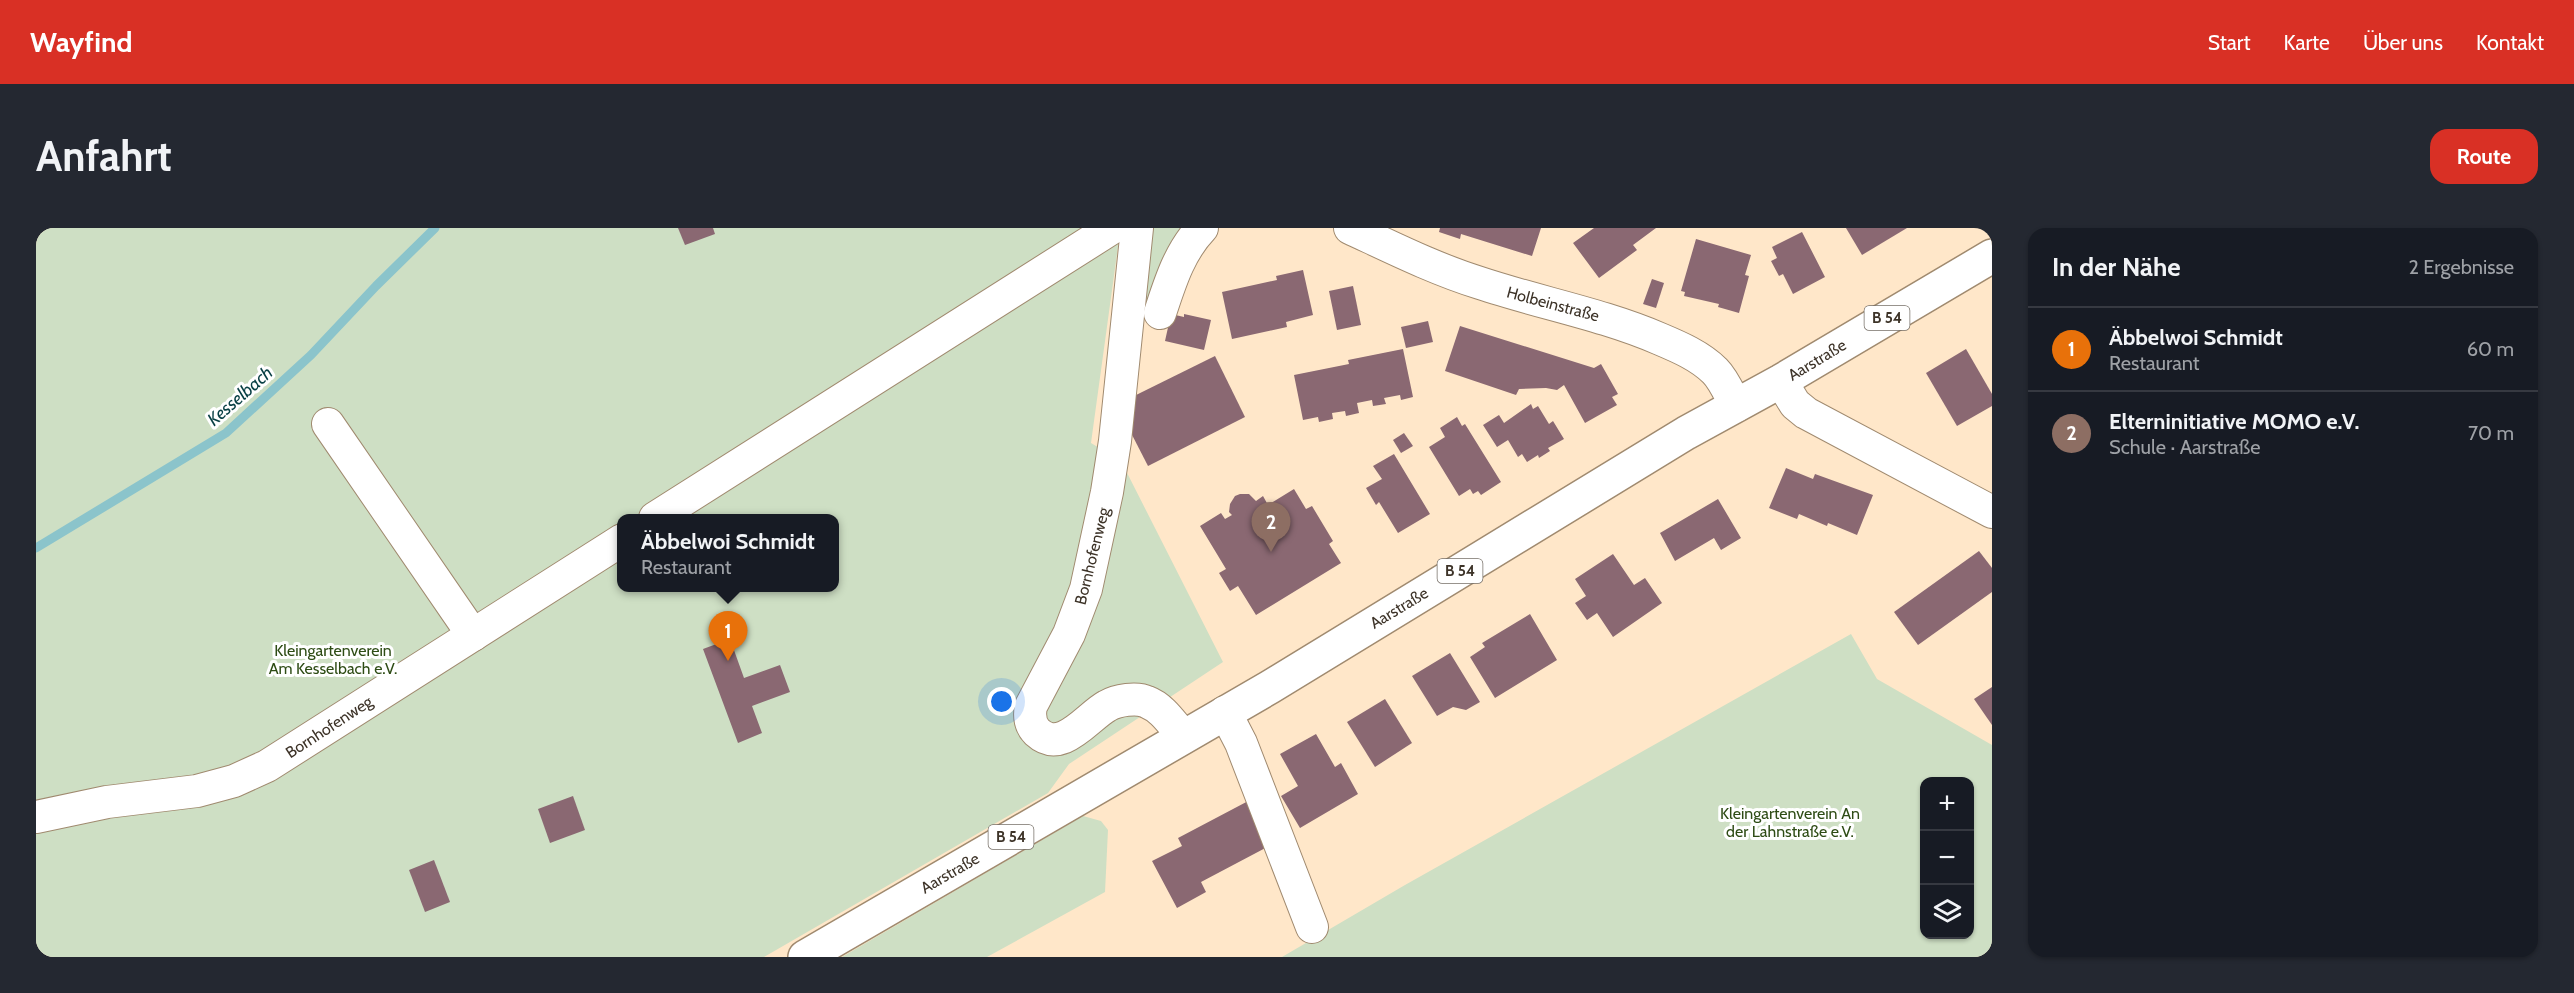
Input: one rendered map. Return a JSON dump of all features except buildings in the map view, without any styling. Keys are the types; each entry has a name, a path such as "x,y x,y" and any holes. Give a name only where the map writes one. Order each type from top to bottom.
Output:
{"main road":[{"name":"Aarstraße","path":"805,957 1184,737 1686,433 1781,381 1992,256"}],"street":[{"path":"663,514 1112,228"},
{"name":"Bornhofenweg","path":"1137,228 1115,441 1107,492 1086,589 1078,613 1030,706 1030,718 1035,730 1042,736 1059,740 1071,734 1108,705 1126,700 1147,701 1164,713 1184,737"},
{"path":"1160,313 1175,267 1202,228"},
{"name":"Holbeinstraße","path":"1350,228 1435,267 1479,283 1622,322 1671,344 1713,368 1720,376 1736,406"},
{"path":"1781,381 1795,404 1806,413 1992,512"},
{"path":"328,424 473,635"},
{"name":"Bornhofenweg","path":"36,817 108,802 197,791 234,781 267,766 617,543"},
{"path":"1225,712 1241,743 1312,927"}],"green space":[{"name":"Kleingartenverein Am Kesselbach e.V.","path":"36,228 1089,228 1120,232 1091,443 1121,461 1223,662 1069,764 1048,793 764,957 36,957"},
{"path":"1150,228 1186,228 1148,301 1142,305"},
{"name":"Kleingartenverein An der Lahnstraße e.V.","path":"1851,634 1877,679 1992,745 1992,957 1282,957 1405,885"},
{"path":"1083,816 1101,821 1108,830 1105,892 987,957 842,957"}],"waterway":[{"name":"Kesselbach","path":"36,548 226,433 311,355 435,228"}],"place":[{"name":"Elterninitiative MOMO e.V.","path":"1271,552"},
{"name":"Äbbelwoi Schmidt","path":"728,661"}]}
